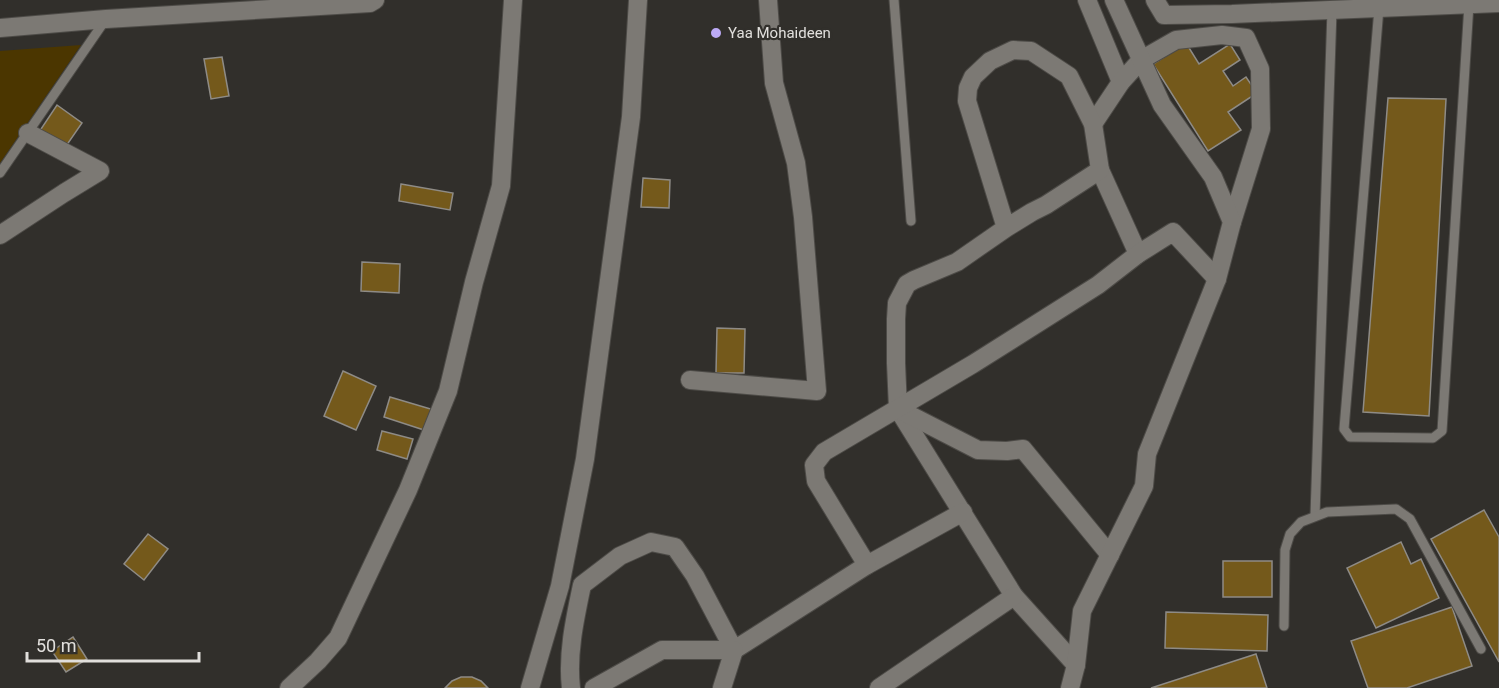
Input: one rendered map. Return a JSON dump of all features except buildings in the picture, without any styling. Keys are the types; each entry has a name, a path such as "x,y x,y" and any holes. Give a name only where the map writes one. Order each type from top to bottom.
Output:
{"street":[{"path":"0,28 106,19 370,3 375,0"},
{"path":"290,688 338,639 408,490 448,391 474,282 501,186 513,0"},
{"path":"530,688 560,586 585,459 631,117 638,0"},
{"path":"690,380 817,391 803,217 796,163 774,83 768,0"},
{"path":"1087,0 1121,82"},
{"path":"1114,0 1162,105 1213,177 1232,222"},
{"path":"1155,0 1164,15 1499,3"},
{"path":"1070,688 1076,665 1082,611 1144,486 1147,454 1217,279 1261,129 1260,69 1246,38 1222,35 1176,40 1141,60 1121,82 1093,124"},
{"path":"1006,228 967,100 968,88 973,77 990,61 1013,50 1031,51 1069,76 1093,124 1100,170 1138,254"},
{"path":"0,235 100,171 28,132"},
{"path":"1076,665 1014,596 898,409 896,320 897,303 907,284 957,262 1006,228 1046,206 1100,170"},
{"path":"867,565 816,482 814,465 824,452 973,364 1098,285 1138,254 1173,232 1217,279"},
{"path":"898,409 978,450 1023,449 1110,555"},
{"path":"594,688 662,650 734,650 867,565 963,512"},
{"path":"571,688 569,672 574,618 582,585 620,556 651,542 675,547 695,576 734,650 722,688"},
{"path":"879,688 1014,596"}],"lane":[{"path":"894,0 911,221"},
{"path":"1379,8 1344,429 1350,437 1433,438 1442,431 1469,4"},
{"path":"1316,516 1332,10"},
{"path":"0,173 106,19"},
{"path":"1284,626 1285,550 1290,534 1301,522 1327,512 1396,509 1410,519 1481,649"}],"shaded area":[{"path":"81,45 0,163 0,51"}],"place":[{"name":"Yaa Mohaideen","path":"716,33"}]}
